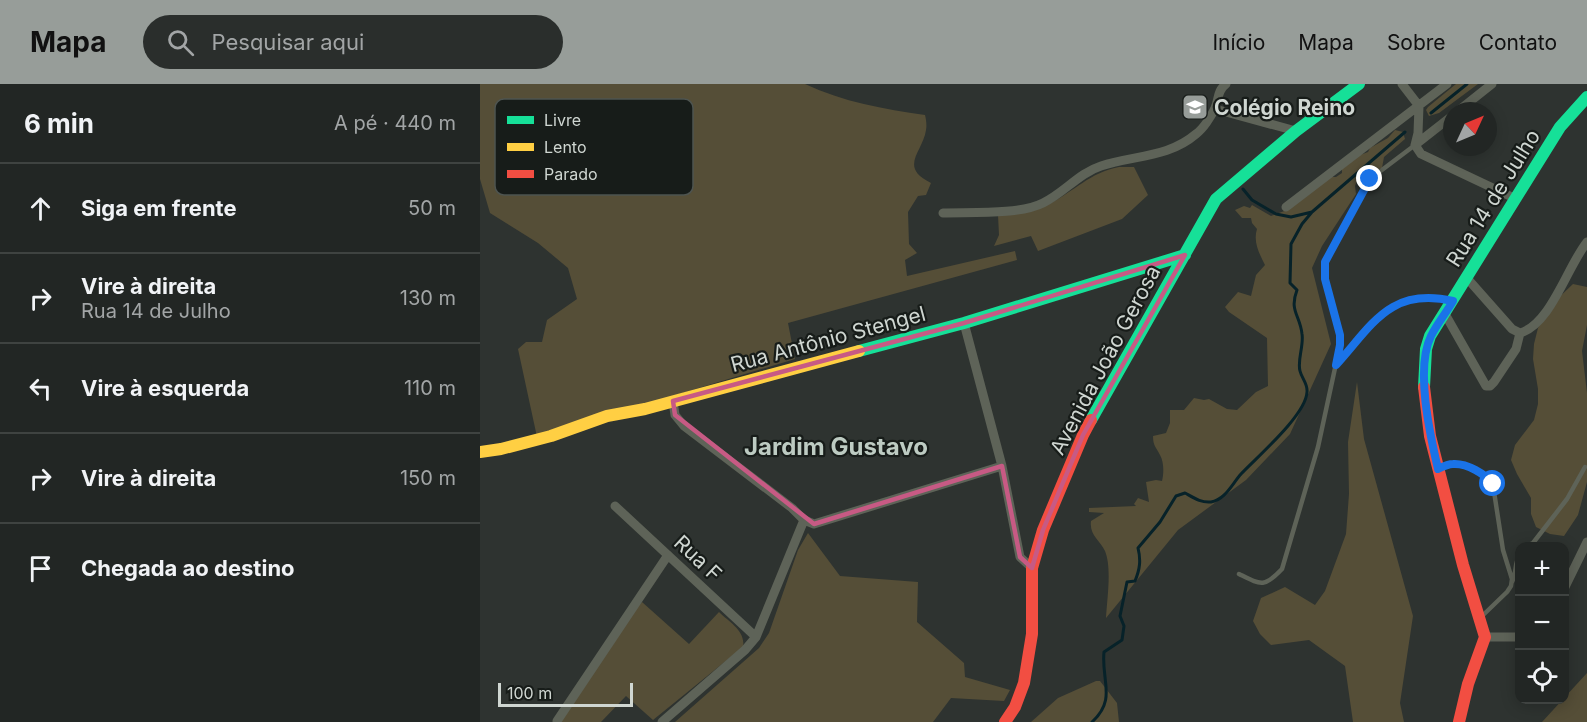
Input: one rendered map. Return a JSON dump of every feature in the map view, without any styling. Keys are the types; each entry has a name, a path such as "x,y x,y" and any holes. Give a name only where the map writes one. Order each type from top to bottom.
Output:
{"street":[{"path":"943,213 1027,209 1044,203 1089,171 1102,166 1156,155 1182,144 1198,133 1215,109 1220,89 1226,84"},
{"name":"Avenida João Gerosa","path":"1005,722 1020,696 1027,663 1032,634 1032,568 1042,530 1083,435 1216,199 1296,131 1359,84"},
{"path":"1401,84 1419,106 1415,145 1421,154 1514,198"},
{"path":"1286,207 1447,84"},
{"path":"1469,102 1492,84"},
{"name":"Rua 14 de Julho","path":"1485,637 1438,469 1426,413 1425,362 1430,336 1514,198 1560,127 1586,100"},
{"path":"1215,109 1296,131"},
{"path":"1415,145 1443,123"},
{"path":"1466,278 1512,329 1520,333 1537,324 1587,242"},
{"name":"Rua Antônio Stengel","path":"480,452 551,436 607,416 645,409 964,323 1185,255"},
{"path":"1445,314 1486,386 1490,386 1516,349 1520,333"},
{"path":"964,323 1002,466 1020,557 1032,568"},
{"path":"673,401 675,415 684,426 792,508 804,520 814,524 1002,466"},
{"name":"Rua F","path":"615,506 756,637"},
{"path":"662,722 745,650 756,637 804,520"},
{"path":"1569,579 1587,542"},
{"path":"557,721 668,555"},
{"path":"1459,722 1468,684 1485,637 1515,637"}],"lane":[{"path":"1239,574 1259,584 1269,582 1282,569 1318,447 1340,345 1340,335 1325,279 1325,262 1370,179 1415,145"},
{"path":"1336,365 1374,322 1401,302 1421,297 1453,301"},
{"path":"1438,469 1452,464 1471,468 1487,477 1493,484 1503,550 1512,579 1511,586"},
{"path":"1534,542 1567,498 1585,467"},
{"path":"1480,618 1507,592 1515,576"}],"highlighted area":[{"path":"1185,255 1083,435 1043,530 1032,568 1020,557 1002,466 814,524 675,415 673,401 964,323"}],"shaded area":[{"path":"480,84 805,84 849,100 925,115 926,130 914,165 921,177 931,183 926,195 918,196 908,212 909,244 917,253 905,260 907,276 1015,251 1017,260 788,323 795,359 537,437 518,349 526,342 542,342 547,320 577,299 568,268 538,243 490,213 480,179"},
{"path":"1456,84 1478,84 1454,102 1443,102 1443,110 1439,113 1429,116 1426,110"},
{"path":"1395,130 1403,132 1405,139 1384,157 1382,168 1359,176 1355,186 1356,194 1322,246 1312,268 1331,344 1290,434 1246,480 1178,530 1106,618 1107,558 1091,526 1091,521 1104,513 1089,512 1089,508 1136,506 1134,504 1138,498 1149,502 1146,482 1162,481 1163,475 1162,461 1153,436 1166,433 1170,423 1170,410 1184,410 1194,398 1209,399 1227,409 1237,410 1256,392 1268,386 1267,338 1225,307 1238,292 1251,296 1256,275 1265,265 1256,243 1257,229 1251,218 1242,218 1235,210 1244,206 1250,208 1252,205 1271,216 1287,210 1331,177 1342,173 1342,169 1388,138"},
{"path":"1119,167 1134,167 1148,195 1122,219 1038,251 1031,236 994,246 999,235 998,215 1044,206 1099,173"},
{"path":"1573,284 1587,287 1587,325 1582,351 1587,393 1587,482 1578,515 1564,536 1550,534 1536,527 1531,514 1531,498 1511,460 1515,445 1534,420 1538,404 1533,359 1538,328 1553,303"},
{"path":"1357,382 1364,439 1413,616 1400,703 1404,722 1353,722 1345,666 1309,640 1271,645 1260,634 1253,621 1261,598 1285,587 1315,605 1325,591 1346,534 1349,494 1348,442"},
{"path":"808,533 840,576 918,582 917,622 964,663 965,677 1010,690 1004,701 951,698 933,722 675,722 759,648 769,633 798,550"},
{"path":"642,602 689,644 719,612 742,636 743,647 653,720 626,696 601,722 559,722 635,610"},
{"path":"1587,673 1587,722 1542,722 1559,704 1569,704 1569,693"},
{"path":"1100,681 1117,703 1119,722 1031,722 1058,698"}],"waterway":[{"path":"1431,113 1467,84"},
{"path":"1243,189 1252,200 1276,214 1291,217 1312,212 1405,132"},
{"path":"1092,722 1100,714 1106,697 1104,652 1122,640 1124,626 1120,616 1127,582 1135,581 1138,572 1140,561 1138,548 1160,522 1176,496 1185,493 1198,500 1211,502 1224,495 1241,474 1290,424 1305,401 1307,389 1299,367 1302,334 1294,303 1297,290 1290,283 1291,244 1312,212"}],"traffic: fast":[{"path":"1091,420 1216,199 1296,131 1359,84"},
{"path":"1424,387 1426,349 1430,336 1560,127 1587,97"},
{"path":"859,351 964,323 1185,255"}],"traffic: slow":[{"path":"480,452 551,436 607,416 645,409 859,351"}],"traffic: jam":[{"path":"1424,387 1430,436 1463,565 1485,637 1468,684 1459,722"},
{"path":"1005,722 1015,707 1024,683 1032,634 1032,568 1043,530 1091,420"}],"place":[{"name":"Colégio Reino","path":"1195,107"}],"district":[{"name":"Jardim Gustavo","path":"836,446"}],"route":[{"path":"1370,179 1325,262 1325,279 1340,335 1336,365 1382,314 1401,302 1421,297 1453,301 1430,336 1426,349 1424,386 1430,436 1438,469 1452,464 1471,468 1487,477 1493,484"}]}
